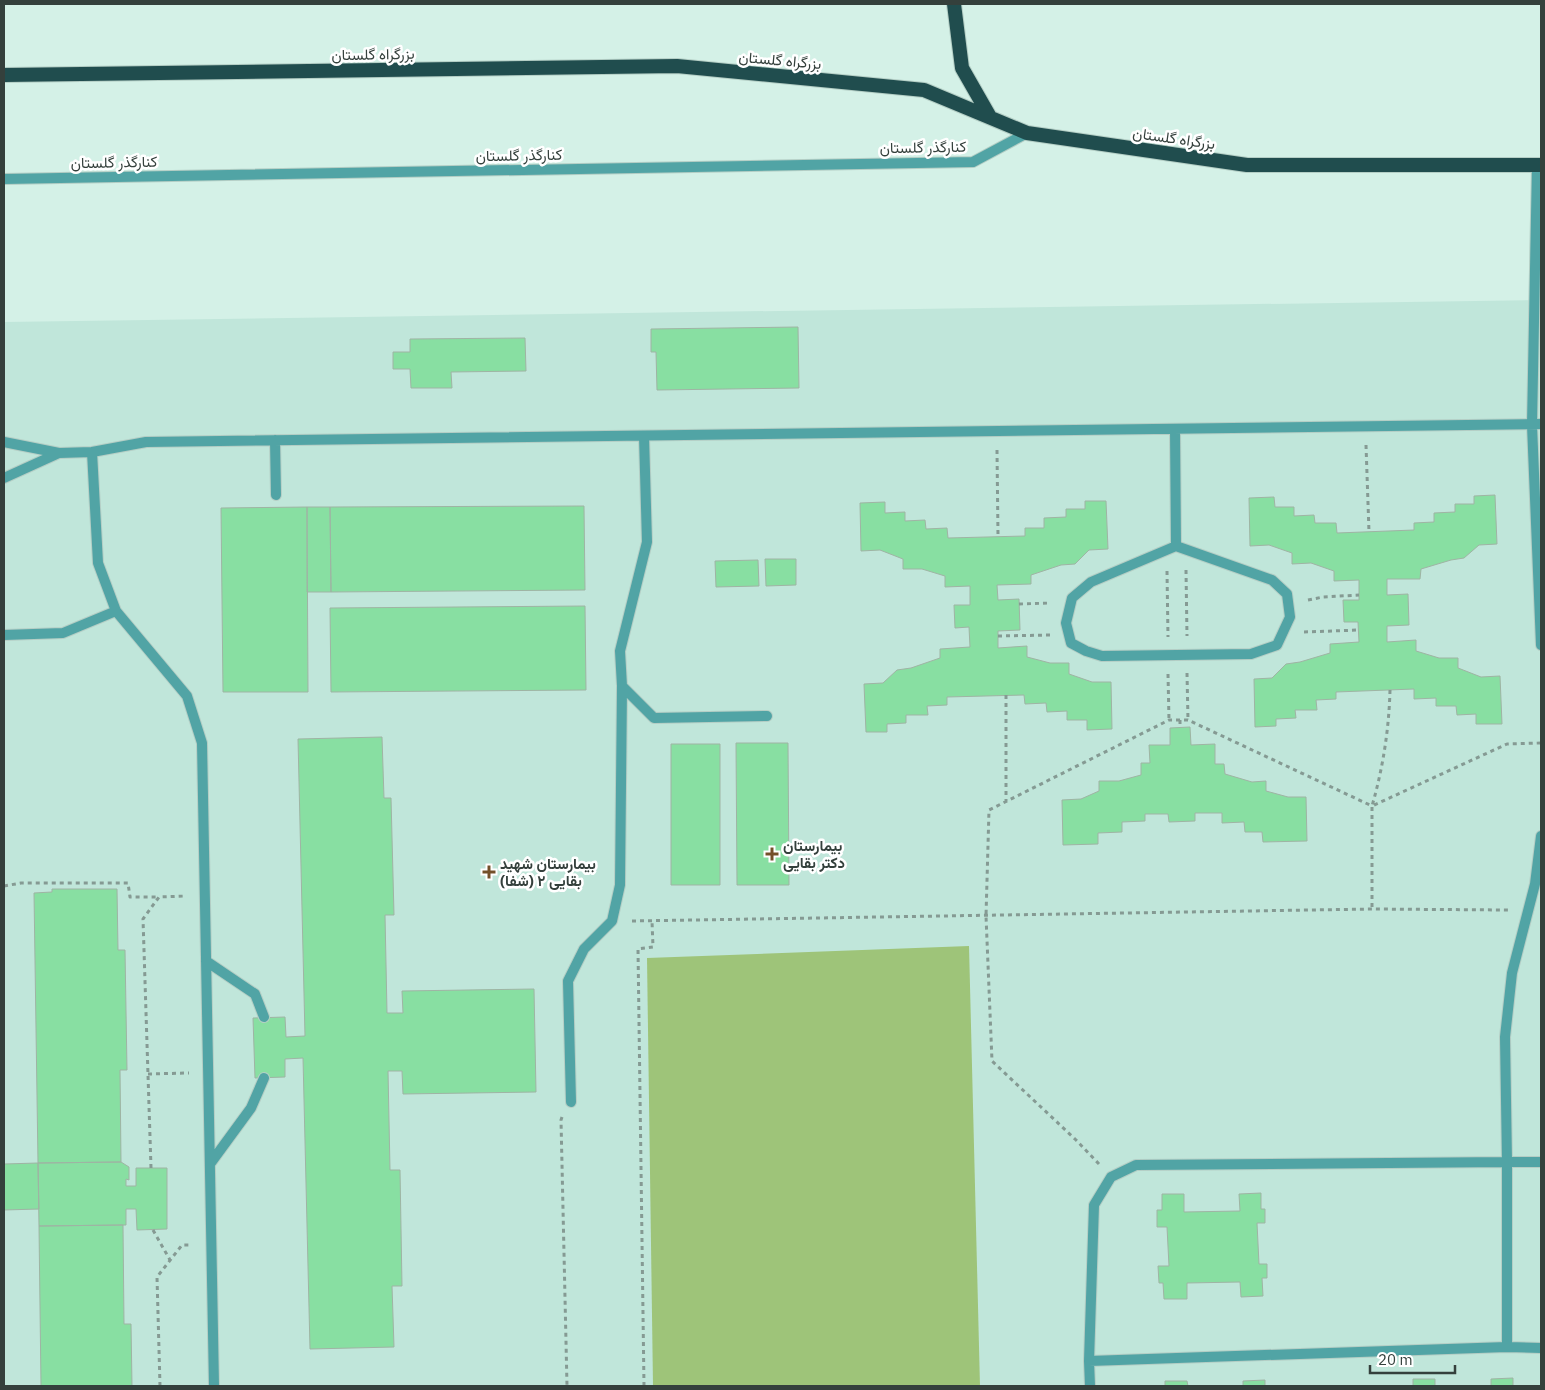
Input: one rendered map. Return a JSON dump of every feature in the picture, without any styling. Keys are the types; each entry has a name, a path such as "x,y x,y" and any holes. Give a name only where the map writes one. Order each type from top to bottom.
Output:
{"highway":[{"path":"954,4 962,68 990,117"},
{"name":"بزرگراه گلستان","path":"4,75 677,66 924,90 1027,133 1246,165 1539,165"}],"street":[{"name":"کنارگذر گلستان","path":"4,179 974,162 1027,133"},
{"path":"1539,165 1537,425 1541,646"},
{"path":"4,442 59,453 92,452 146,442 1537,425"},
{"path":"1175,429 1176,546"},
{"path":"571,1102 568,981 584,949 612,921 620,885 622,686 620,651 647,542 644,436"},
{"path":"275,440 276,495"},
{"path":"92,452 98,563 116,611 187,696 202,743 214,1386"},
{"path":"4,478 59,453"},
{"path":"1176,546 1272,580 1286,594 1288,604 1290,617 1277,645 1251,654 1102,656 1086,651 1071,643 1066,624 1072,598 1091,582 1176,546"},
{"path":"4,634 63,633 116,611"},
{"path":"622,686 654,718 767,716"},
{"path":"1507,1347 1505,1037 1512,973 1535,884 1541,836"},
{"path":"206,961 255,994 264,1017"},
{"path":"210,1164 251,1108 264,1078"},
{"path":"1090,1386 1089,1361 1094,1205 1111,1177 1136,1165 1541,1162"},
{"path":"1089,1361 1507,1347 1541,1348"}],"path":[{"path":"1365,427 1369,532"},
{"path":"996,431 998,536"},
{"path":"1288,604 1323,597 1359,595"},
{"path":"1019,604 1054,603 1069,606"},
{"path":"1286,628 1299,632 1359,630"},
{"path":"998,636 1053,635 1068,632"},
{"path":"1372,909 1372,806 1381,774 1390,707 1390,690"},
{"path":"1006,695 1006,801"},
{"path":"1111,1177 1076,1140 992,1061 986,916 988,810 1169,720 1188,720 1372,806 1507,744 1541,743"},
{"path":"1180,720 1180,727"},
{"path":"4,886 21,883 128,884 130,896 205,896"},
{"path":"151,1168 142,919 159,896"},
{"path":"612,921 1372,909 1528,910"},
{"path":"644,1386 638,949 653,947 652,921"},
{"path":"148,1074 208,1073"},
{"path":"567,1386 561,1120 571,1102"},
{"path":"153,1230 170,1260"},
{"path":"160,1386 157,1277 182,1245 212,1244"}],"shaded area":[{"name":"بیمارستان دکتر بقایی","path":"1541,300 1541,1386 4,1386 4,322"}],"green space":[{"path":"969,946 980,1386 653,1386 647,958"}],"building":[{"path":"798,327 799,388 657,390 656,352 651,352 651,329"},
{"path":"525,338 526,371 451,372 452,388 411,388 410,369 393,369 393,352 410,352 410,339"},
{"path":"1495,495 1497,544 1479,545 1464,558 1421,569 1420,579 1387,579 1387,595 1408,594 1409,625 1387,626 1387,642 1416,640 1416,651 1439,658 1458,658 1458,668 1481,677 1500,676 1502,724 1476,724 1476,714 1457,715 1456,706 1436,706 1436,698 1414,699 1414,689 1336,692 1336,699 1316,700 1317,710 1295,710 1296,718 1276,719 1276,726 1255,727 1254,679 1272,678 1286,664 1330,653 1330,644 1359,642 1358,622 1344,622 1343,600 1359,600 1359,580 1334,581 1334,571 1311,563 1292,564 1292,553 1269,545 1250,546 1249,498 1274,497 1275,507 1294,507 1294,516 1314,515 1315,523 1336,523 1337,533 1414,530 1414,523 1434,522 1434,513 1455,512 1455,504 1474,504 1474,496"},
{"path":"1085,501 1106,501 1108,549 1089,550 1075,564 1061,565 1031,575 1031,584 997,585 998,600 1019,599 1020,630 998,631 998,648 1027,646 1027,657 1050,663 1069,663 1069,674 1092,682 1111,682 1112,729 1087,730 1087,720 1067,720 1067,711 1047,712 1046,703 1025,704 1024,695 947,697 947,705 927,706 928,715 906,715 906,723 887,724 887,732 866,732 864,684 883,683 897,670 911,668 940,658 940,649 970,647 969,627 955,628 954,605 970,605 970,586 945,587 945,576 922,569 903,569 903,559 880,550 861,551 860,503 885,502 885,513 905,512 905,521 925,520 926,529 947,528 948,538 1025,536 1025,528 1044,528 1044,518 1066,517 1066,509 1085,509"},
{"path":"584,506 585,590 331,592 330,507"},
{"path":"307,507 330,507 331,592 307,592"},
{"path":"307,507 308,692 223,692 221,508"},
{"path":"765,559 796,559 796,585 766,586"},
{"path":"758,560 759,586 716,587 715,561"},
{"path":"585,606 586,690 331,692 330,608"},
{"path":"1190,727 1191,745 1215,744 1215,764 1224,764 1225,774 1252,782 1266,781 1266,791 1288,797 1306,797 1307,841 1263,842 1262,832 1245,832 1244,822 1222,823 1222,813 1195,813 1195,821 1169,822 1168,814 1145,814 1145,821 1122,822 1122,832 1098,833 1098,844 1063,845 1062,800 1081,799 1099,791 1099,781 1119,781 1141,775 1141,763 1150,763 1149,745 1170,745 1170,728"},
{"path":"382,737 384,798 391,798 394,915 385,915 387,1013 403,1013 402,991 534,989 536,1092 403,1094 402,1071 388,1071 390,1170 400,1170 402,1286 392,1286 394,1347 310,1349 303,1058 285,1059 285,1077 255,1078 253,1018 285,1017 286,1037 305,1036 298,739"},
{"path":"736,743 788,743 789,885 737,885"},
{"path":"671,744 720,744 720,885 671,885"},
{"path":"52,889 117,889 118,950 125,950 127,1070 120,1070 121,1162 38,1163 34,893 52,892"},
{"path":"121,1162 129,1167 129,1180 126,1179 126,1186 136,1186 136,1168 167,1168 167,1229 137,1230 136,1209 126,1209 126,1225 39,1226 38,1163"},
{"path":"38,1163 39,1209 4,1210 4,1164"},
{"path":"1261,1193 1261,1209 1265,1209 1265,1223 1257,1223 1259,1264 1267,1264 1267,1278 1262,1278 1263,1296 1241,1297 1240,1282 1187,1283 1187,1299 1164,1299 1163,1283 1159,1283 1158,1266 1169,1266 1167,1227 1157,1227 1157,1210 1162,1210 1162,1194 1184,1194 1184,1212 1240,1211 1239,1194"},
{"path":"123,1225 124,1324 131,1324 132,1386 41,1386 39,1226"},
{"path":"1513,1378 1513,1386 1491,1386 1491,1379"},
{"path":"1413,1379 1435,1379 1435,1386 1413,1386"},
{"path":"1265,1380 1265,1386 1243,1386 1243,1381"},
{"path":"1165,1381 1187,1381 1188,1386 1165,1386"}],"place":[{"name":"بیمارستان دکتر بقایی","path":"772,854"},
{"name":"بیمارستان شهید بقایی ۲ (شفا)","path":"489,872"}]}
